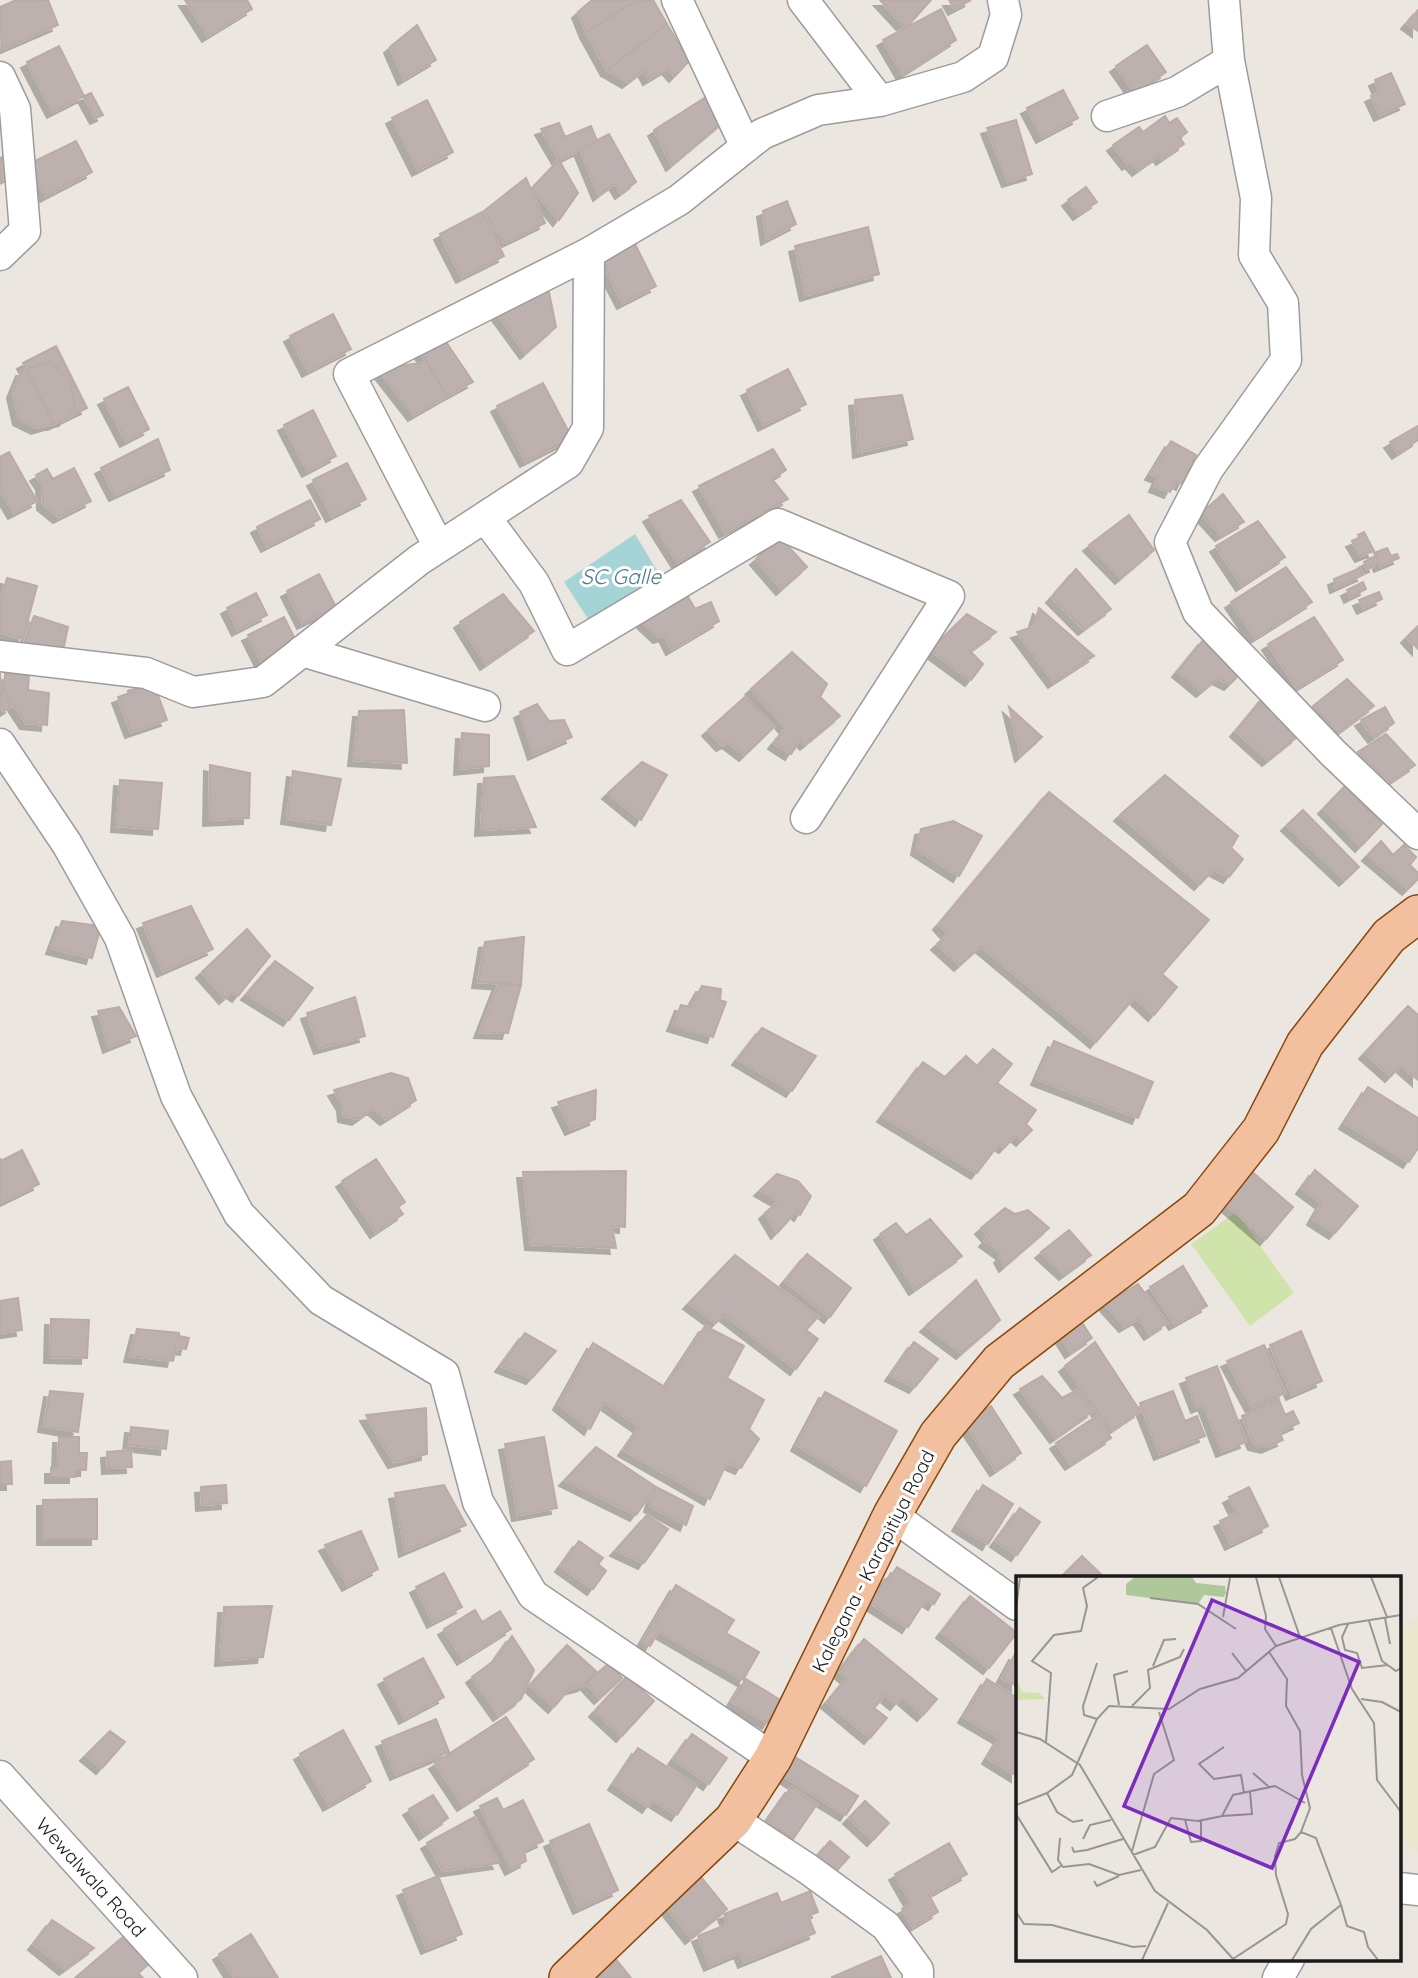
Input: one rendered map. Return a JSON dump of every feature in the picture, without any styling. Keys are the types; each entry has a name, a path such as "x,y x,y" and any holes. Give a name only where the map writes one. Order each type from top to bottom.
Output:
{"main road":[{"name":"Kalegana - Karapitiya Road","path":"568,1978 733,1820 774,1758 892,1516 938,1435 999,1362 1199,1209 1261,1130 1305,1044 1388,936 1418,914"}],"street":[{"path":"677,0 746,147"},
{"path":"803,0 880,102"},
{"path":"439,547 349,374 589,253 679,200 762,134 818,110 880,102 963,77 993,57 1006,15 1003,0"},
{"path":"1224,0 1229,61 1256,198 1254,255 1283,303 1286,360 1208,469 1170,542 1198,612 1333,753 1418,834"},
{"path":"1107,116 1177,92 1229,61"},
{"path":"0,77 15,109 25,231 0,255"},
{"path":"0,656 146,673 193,692 263,682 439,547 568,463 588,428 589,253"},
{"path":"485,516 534,583 567,650 778,524 949,596 806,818"},
{"path":"302,651 485,706"},
{"path":"0,744 68,844 120,938 176,1096 239,1214 321,1300 444,1374 478,1502 533,1595 774,1758"},
{"path":"892,1516 1016,1604"},
{"name":"Wewalwala Road","path":"0,1776 169,1973"},
{"path":"733,1820 808,1868 886,1926 918,1970 918,1978"},
{"path":"1400,1888 1418,1891"},
{"path":"1278,1978 1288,1960"}],"shaded area":[{"path":"1418,1617 1418,1852 1413,1852 1400,1833 1400,1628"}],"green space":[{"path":"1236,1212 1294,1293 1250,1326 1191,1244"}],"water":[{"name":"SC Galle","path":"635,534 664,582 594,628 564,582"}],"building":[{"path":"16,0 48,0 58,25 2,49 0,7"},
{"path":"185,0 247,0 252,9 208,36"},
{"path":"592,0 637,0 586,32 578,12"},
{"path":"637,0 653,0 667,24 607,70 586,32"},
{"path":"880,0 931,0 906,28"},
{"path":"949,0 971,0 954,9"},
{"path":"941,9 956,40 903,74 883,40"},
{"path":"1418,10 1418,31 1407,23"},
{"path":"667,24 689,61 675,76 668,68 649,79 644,70 628,82 607,70"},
{"path":"417,25 436,60 404,79 390,47"},
{"path":"1147,45 1166,72 1135,93 1116,66"},
{"path":"59,46 84,96 53,112 27,62"},
{"path":"1391,73 1405,104 1380,115 1371,96 1380,92 1375,80"},
{"path":"1063,90 1078,118 1042,137 1027,108"},
{"path":"91,93 103,115 96,118 84,96"},
{"path":"709,95 728,118 672,165 654,130"},
{"path":"427,100 453,152 418,170 392,118"},
{"path":"1165,116 1169,123 1177,118 1187,132 1180,138 1184,144 1162,159 1159,155 1138,170 1131,162 1128,164 1113,145 1139,127 1143,132"},
{"path":"1016,120 1032,174 1008,181 987,128"},
{"path":"559,123 565,137 591,126 597,141 559,160 541,129"},
{"path":"609,134 636,182 621,193 615,183 599,195 580,149"},
{"path":"76,141 92,172 46,196 29,164"},
{"path":"2,157 11,175 0,181 0,158"},
{"path":"559,160 578,193 559,220 532,188"},
{"path":"526,178 545,223 504,243 484,211"},
{"path":"1086,187 1097,202 1079,214 1068,200"},
{"path":"787,201 796,224 767,239 763,211"},
{"path":"482,212 504,256 462,277 440,234"},
{"path":"868,227 879,274 806,295 795,246"},
{"path":"634,242 656,286 623,303 600,259"},
{"path":"546,277 556,327 526,353 491,305"},
{"path":"333,314 351,349 308,371 290,336"},
{"path":"440,333 473,382 447,396 417,346"},
{"path":"56,346 87,408 54,424 23,363"},
{"path":"49,362 69,379 75,405 65,420 37,428 19,419 13,392 22,370"},
{"path":"427,362 447,396 414,415 378,369"},
{"path":"788,369 806,404 764,425 747,390"},
{"path":"543,383 572,438 526,461 497,406"},
{"path":"128,387 149,429 126,441 104,399"},
{"path":"902,395 913,439 859,452 855,400"},
{"path":"313,410 336,456 308,471 284,425"},
{"path":"1418,426 1418,440 1398,453 1390,442"},
{"path":"158,439 170,470 115,495 101,468"},
{"path":"1171,441 1196,455 1182,484 1176,481 1170,492 1155,486 1159,477 1151,474"},
{"path":"773,449 786,470 772,479 788,499 725,532 699,486"},
{"path":"9,452 37,501 14,513 0,489 0,457"},
{"path":"347,463 366,499 332,516 313,480"},
{"path":"74,468 91,501 59,517 43,504 42,484 36,475 47,469 53,479"},
{"path":"1223,494 1244,522 1221,535 1201,513"},
{"path":"310,500 320,519 267,546 257,527"},
{"path":"681,500 710,542 678,562 649,516"},
{"path":"1129,515 1154,550 1121,578 1089,545"},
{"path":"1258,521 1285,557 1242,585 1216,546"},
{"path":"774,531 807,567 782,589 756,559 765,551 760,545"},
{"path":"1364,532 1374,551 1361,556 1352,541 1360,538 1358,535"},
{"path":"1387,548 1391,556 1397,554 1399,558 1380,566 1374,553"},
{"path":"1374,557 1375,566 1367,569 1364,562"},
{"path":"1286,567 1312,602 1255,638 1231,602"},
{"path":"1360,568 1363,575 1336,587 1334,579"},
{"path":"1076,569 1111,609 1084,629 1052,597"},
{"path":"319,574 336,607 303,623 287,591"},
{"path":"7,578 37,586 23,639 0,632 0,603"},
{"path":"1363,582 1366,589 1350,597 1347,590"},
{"path":"683,588 695,609 711,602 719,621 672,649 665,635 659,637 641,620"},
{"path":"1379,592 1382,599 1363,608 1359,600"},
{"path":"256,593 267,615 238,630 227,608"},
{"path":"503,594 534,631 486,664 460,622"},
{"path":"1039,608 1094,656 1054,682 1017,632 1033,627"},
{"path":"967,614 996,632 970,651 983,664 971,680 930,650"},
{"path":"34,616 68,627 61,660 23,647"},
{"path":"284,617 297,643 261,661 248,635"},
{"path":"1314,617 1343,660 1297,688 1268,644"},
{"path":"1418,626 1418,649 1407,637"},
{"path":"1204,639 1241,673 1230,684 1218,678 1202,691 1178,671"},
{"path":"792,652 827,684 820,697 840,716 806,744 801,739 791,754 774,743 786,728 751,689"},
{"path":"0,673 1,693 11,707 4,711 0,708"},
{"path":"5,674 29,675 28,690 49,693 47,725 26,723 4,690"},
{"path":"152,679 167,720 131,732 118,697 135,691 134,685"},
{"path":"1347,679 1374,706 1338,733 1313,706"},
{"path":"1269,691 1297,737 1268,760 1236,731"},
{"path":"745,697 774,727 745,755 728,742 722,745 708,730"},
{"path":"537,704 549,721 564,720 572,737 534,754 520,712"},
{"path":"1009,707 1042,737 1021,756"},
{"path":"1385,707 1394,723 1374,737 1361,720"},
{"path":"404,710 407,763 354,760 359,711"},
{"path":"462,733 489,735 489,766 460,769"},
{"path":"1386,734 1415,765 1390,782 1358,752"},
{"path":"642,762 667,775 641,820 608,793"},
{"path":"210,765 250,773 249,818 209,820"},
{"path":"293,771 341,779 331,825 287,818"},
{"path":"1165,775 1238,836 1231,848 1243,859 1229,877 1214,869 1200,884 1120,815"},
{"path":"514,776 536,827 481,830 484,778"},
{"path":"120,780 162,783 158,829 117,826"},
{"path":"1345,786 1382,824 1361,846 1324,808"},
{"path":"1049,792 1209,920 1162,974 1177,987 1154,1015 1135,997 1096,1042 981,946 960,965 937,944 948,934 939,924"},
{"path":"1303,810 1359,867 1345,880 1287,825"},
{"path":"953,821 982,836 959,876 917,849 921,829"},
{"path":"1381,841 1393,855 1404,845 1416,857 1410,865 1418,873 1418,879 1408,889 1368,855"},
{"path":"191,906 213,949 163,971 143,923"},
{"path":"62,921 101,926 92,958 52,948"},
{"path":"247,929 270,956 238,996 232,992 225,998 202,972"},
{"path":"524,937 521,985 478,982 485,942"},
{"path":"275,961 313,988 289,1020 247,994"},
{"path":"499,983 521,985 508,1033 480,1032"},
{"path":"702,986 721,989 720,1000 726,1002 713,1037 673,1025 681,1005 690,1007"},
{"path":"355,997 365,1036 320,1048 307,1013"},
{"path":"1408,1006 1418,1015 1418,1080 1401,1065 1391,1076 1365,1053"},
{"path":"119,1007 136,1036 109,1047 98,1011"},
{"path":"762,1028 816,1056 792,1091 738,1059"},
{"path":"1054,1041 1153,1082 1138,1118 1037,1079"},
{"path":"993,1049 1012,1064 997,1083 1036,1110 1026,1124 1032,1130 1022,1140 1016,1135 1005,1147 999,1144 977,1173 883,1116 923,1062 945,1077 966,1056 977,1066"},
{"path":"391,1073 408,1078 416,1100 386,1119 373,1108 358,1119 344,1116 343,1105 334,1090"},
{"path":"1368,1087 1418,1118 1418,1148 1409,1162 1345,1123"},
{"path":"596,1090 595,1119 571,1129 558,1102"},
{"path":"22,1150 39,1184 0,1203 0,1158 1,1161"},
{"path":"376,1159 405,1202 398,1207 403,1214 376,1232 342,1181"},
{"path":"1250,1170 1293,1207 1266,1239 1222,1201"},
{"path":"1315,1170 1358,1206 1335,1233 1313,1219 1322,1203 1302,1188"},
{"path":"626,1171 625,1227 612,1226 616,1248 531,1244 523,1172"},
{"path":"777,1174 798,1181 811,1196 800,1215 796,1212 777,1233 765,1213 779,1201 760,1190"},
{"path":"1005,1208 1015,1214 1028,1210 1049,1228 1005,1266 1000,1257 1003,1254 985,1241 989,1237 981,1228"},
{"path":"930,1219 962,1256 915,1289 880,1234 896,1223 906,1235"},
{"path":"1069,1230 1091,1255 1065,1274 1041,1252"},
{"path":"807,1254 851,1288 830,1317 785,1281"},
{"path":"735,1255 818,1317 806,1330 818,1339 796,1369 724,1314 716,1323 689,1303"},
{"path":"1183,1266 1207,1306 1175,1324 1150,1287"},
{"path":"976,1280 1000,1320 962,1353 926,1326"},
{"path":"1138,1284 1167,1323 1150,1334 1139,1318 1125,1326 1105,1304"},
{"path":"18,1298 22,1330 0,1333 0,1301"},
{"path":"1079,1318 1092,1338 1071,1352 1059,1333"},
{"path":"51,1319 89,1320 87,1358 50,1357"},
{"path":"705,1326 744,1346 727,1378 764,1400 749,1429 759,1439 741,1468 727,1462 710,1499 624,1450 640,1427 604,1402 590,1429 559,1404 593,1343 665,1387"},
{"path":"137,1329 179,1333 179,1336 189,1338 186,1349 176,1348 173,1361 130,1356"},
{"path":"1301,1331 1322,1381 1292,1394 1270,1345"},
{"path":"525,1333 556,1351 532,1378 501,1366"},
{"path":"914,1342 938,1359 915,1387 891,1375"},
{"path":"1095,1342 1140,1411 1112,1430 1065,1366"},
{"path":"1264,1345 1285,1393 1252,1407 1227,1361"},
{"path":"1217,1366 1246,1442 1222,1451 1204,1404 1197,1407 1186,1378"},
{"path":"1042,1376 1062,1398 1077,1390 1093,1411 1056,1437 1020,1389"},
{"path":"50,1391 83,1394 78,1432 44,1426"},
{"path":"1173,1391 1185,1421 1197,1416 1205,1436 1160,1454 1140,1403"},
{"path":"825,1392 897,1431 866,1486 797,1445"},
{"path":"1279,1400 1285,1415 1293,1411 1299,1423 1279,1432 1283,1440 1267,1447 1254,1444 1242,1416"},
{"path":"991,1406 1021,1453 996,1470 965,1423"},
{"path":"426,1408 427,1454 394,1462 366,1415"},
{"path":"1097,1416 1111,1438 1071,1464 1056,1443"},
{"path":"131,1427 168,1431 166,1449 129,1445"},
{"path":"59,1437 79,1437 79,1453 87,1453 86,1470 75,1470 75,1477 51,1477 51,1468 58,1468"},
{"path":"544,1437 557,1508 518,1515 505,1444"},
{"path":"596,1447 656,1487 636,1515 565,1480"},
{"path":"131,1450 132,1467 108,1468 107,1452"},
{"path":"11,1461 12,1484 0,1484 0,1462"},
{"path":"226,1485 227,1503 202,1505 201,1487"},
{"path":"444,1485 466,1525 405,1551 395,1493"},
{"path":"983,1485 1013,1504 988,1544 958,1525"},
{"path":"656,1487 693,1506 686,1525 650,1506"},
{"path":"1249,1487 1268,1526 1231,1544 1220,1521 1237,1513 1229,1497"},
{"path":"97,1499 97,1539 43,1539 43,1500"},
{"path":"1020,1508 1040,1522 1017,1555 996,1541"},
{"path":"647,1515 668,1529 644,1563 616,1550"},
{"path":"361,1531 378,1569 348,1585 325,1545"},
{"path":"579,1541 603,1558 598,1564 606,1571 593,1589 561,1566"},
{"path":"1082,1556 1103,1576 1062,1576"},
{"path":"897,1567 940,1594 934,1604 926,1599 908,1627 869,1602"},
{"path":"444,1573 462,1607 433,1622 416,1587"},
{"path":"676,1585 734,1620 726,1633 759,1652 743,1680 659,1631 650,1646 643,1641"},
{"path":"970,1596 1016,1634 989,1668 942,1632"},
{"path":"272,1606 263,1657 221,1660 224,1607"},
{"path":"475,1610 482,1622 500,1611 511,1629 463,1659 444,1629"},
{"path":"512,1636 534,1670 521,1699 499,1715 472,1677 495,1660"},
{"path":"864,1639 937,1699 923,1715 902,1697 896,1704 885,1695 874,1708 887,1718 870,1738 827,1702 847,1678 839,1671"},
{"path":"567,1645 596,1671 584,1685 569,1689 554,1707 530,1685"},
{"path":"1015,1654 1016,1654 1016,1685 1002,1678"},
{"path":"423,1658 444,1697 405,1718 384,1679"},
{"path":"609,1663 622,1678 600,1698 586,1683"},
{"path":"627,1676 654,1701 622,1736 595,1711"},
{"path":"746,1679 782,1701 768,1723 732,1702"},
{"path":"987,1679 1016,1697 1016,1775 988,1758 1000,1738 964,1717"},
{"path":"506,1717 534,1759 463,1805 435,1763"},
{"path":"436,1719 449,1752 396,1774 382,1741"},
{"path":"343,1730 371,1781 329,1805 300,1754"},
{"path":"110,1731 125,1742 102,1768 86,1755"},
{"path":"692,1734 727,1758 709,1784 674,1759"},
{"path":"638,1748 696,1786 677,1815 653,1800 648,1807 614,1784"},
{"path":"792,1755 858,1796 846,1815 780,1774"},
{"path":"791,1787 817,1804 793,1839 767,1821"},
{"path":"433,1795 448,1818 425,1834 409,1809"},
{"path":"497,1798 503,1810 523,1800 543,1841 524,1850 526,1861 511,1869 480,1806"},
{"path":"865,1801 889,1823 873,1840 849,1818"},
{"path":"474,1817 499,1863 443,1871 427,1843"},
{"path":"589,1824 618,1890 579,1908 550,1841"},
{"path":"830,1841 849,1857 831,1877 813,1861"},
{"path":"949,1843 967,1874 929,1895 938,1912 913,1927 902,1909 912,1904 895,1874"},
{"path":"438,1876 462,1934 427,1948 403,1890"},
{"path":"700,1876 727,1909 691,1938 664,1904"},
{"path":"810,1891 818,1912 808,1916 815,1933 744,1962 740,1952 710,1965 698,1936 728,1924 724,1914 777,1893 781,1903"},
{"path":"52,1920 94,1948 65,1969 34,1944"},
{"path":"130,1931 155,1958 138,1973 143,1978 75,1978"},
{"path":"251,1934 278,1978 234,1978 219,1954"},
{"path":"610,1952 631,1978 586,1978"},
{"path":"881,1956 891,1978 832,1977"}]}
